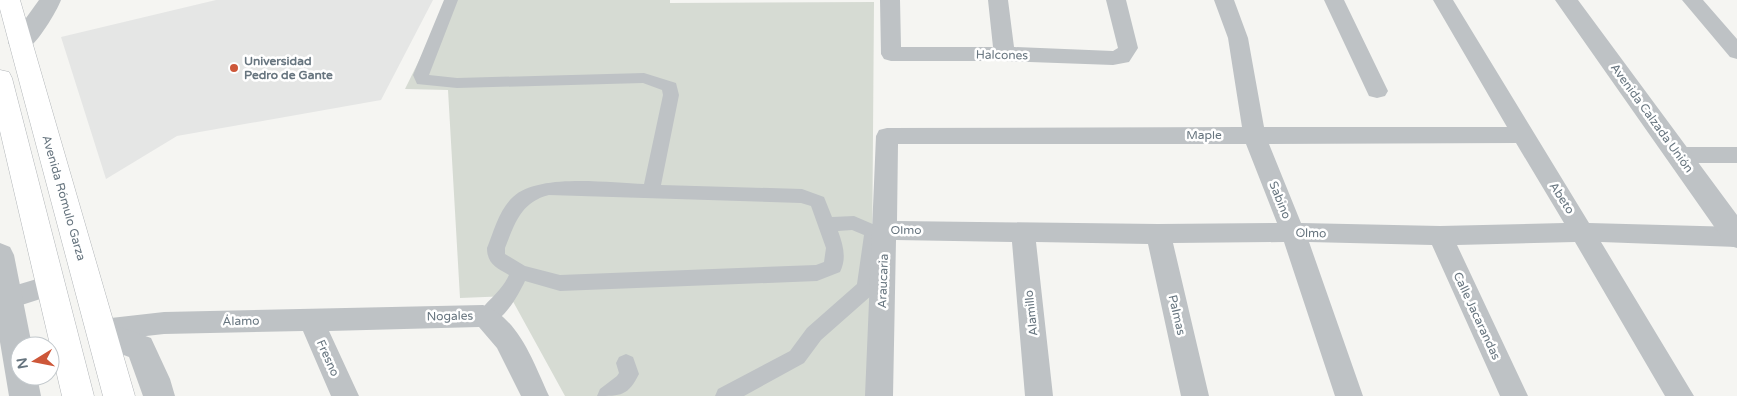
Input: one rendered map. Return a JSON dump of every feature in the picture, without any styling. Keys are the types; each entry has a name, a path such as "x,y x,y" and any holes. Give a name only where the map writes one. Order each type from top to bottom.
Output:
{"main road":[{"name":"Avenida Rómulo Garza","path":"9,0 103,332 119,396"},
{"path":"0,78 78,396"}],"street":[{"path":"20,44 46,9 50,0"},
{"path":"451,0 421,75 423,80 456,83 644,78 670,87 672,95 651,191"},
{"name":"Halcones","path":"890,0 890,54 1004,54 1113,58 1122,57 1128,48 1116,0"},
{"path":"998,0 1004,54"},
{"name":"Sabino","path":"1224,0 1238,38 1242,76 1254,135 1293,232 1349,396"},
{"path":"1334,0 1377,91"},
{"name":"Abeto","path":"1443,0 1521,135 1584,232 1680,396"},
{"name":"Avenida Calzada Unión","path":"1566,0 1737,237"},
{"path":"1692,0 1737,52"},
{"name":"Maple","path":"887,136 1521,135"},
{"name":"Araucaria","path":"880,396 879,231 887,136"},
{"path":"1678,155 1737,156"},
{"path":"550,188 802,196 818,202 826,224 835,248 835,261 833,267 817,273 616,282 560,282 520,272 501,262 496,256 496,248 506,223 524,196 550,188"},
{"path":"725,396 797,357 814,334 865,288 869,281 869,245 879,231 854,223 826,224"},
{"name":"Olmo","path":"879,231 1023,230 1158,234 1293,232 1440,236 1584,232 1737,237"},
{"name":"Alamillo","path":"1023,230 1039,396"},
{"name":"Palmas","path":"1158,234 1195,396"},
{"name":"Calle Jacarandas","path":"1440,236 1514,396"},
{"path":"0,255 4,300 12,336"},
{"path":"486,318 510,294 520,272"},
{"path":"4,300 50,286"},
{"name":"Álamo","path":"103,332 141,324 379,317"},
{"name":"Nogales","path":"379,317 486,318 503,334 535,396"},
{"name":"Fresno","path":"311,320 346,396"},
{"path":"103,332 140,348 144,354 159,396"},
{"path":"607,396 624,382 629,374 626,364"}],"shaded area":[{"name":"Universidad Pedro de Gante","path":"216,0 433,0 381,100 177,136 106,179 61,37"},
{"path":"449,0 670,0 670,3 874,2 871,396 565,396 510,296 460,298 448,90 405,89"}],"place":[{"name":"Universidad Pedro de Gante","path":"234,68"}]}
